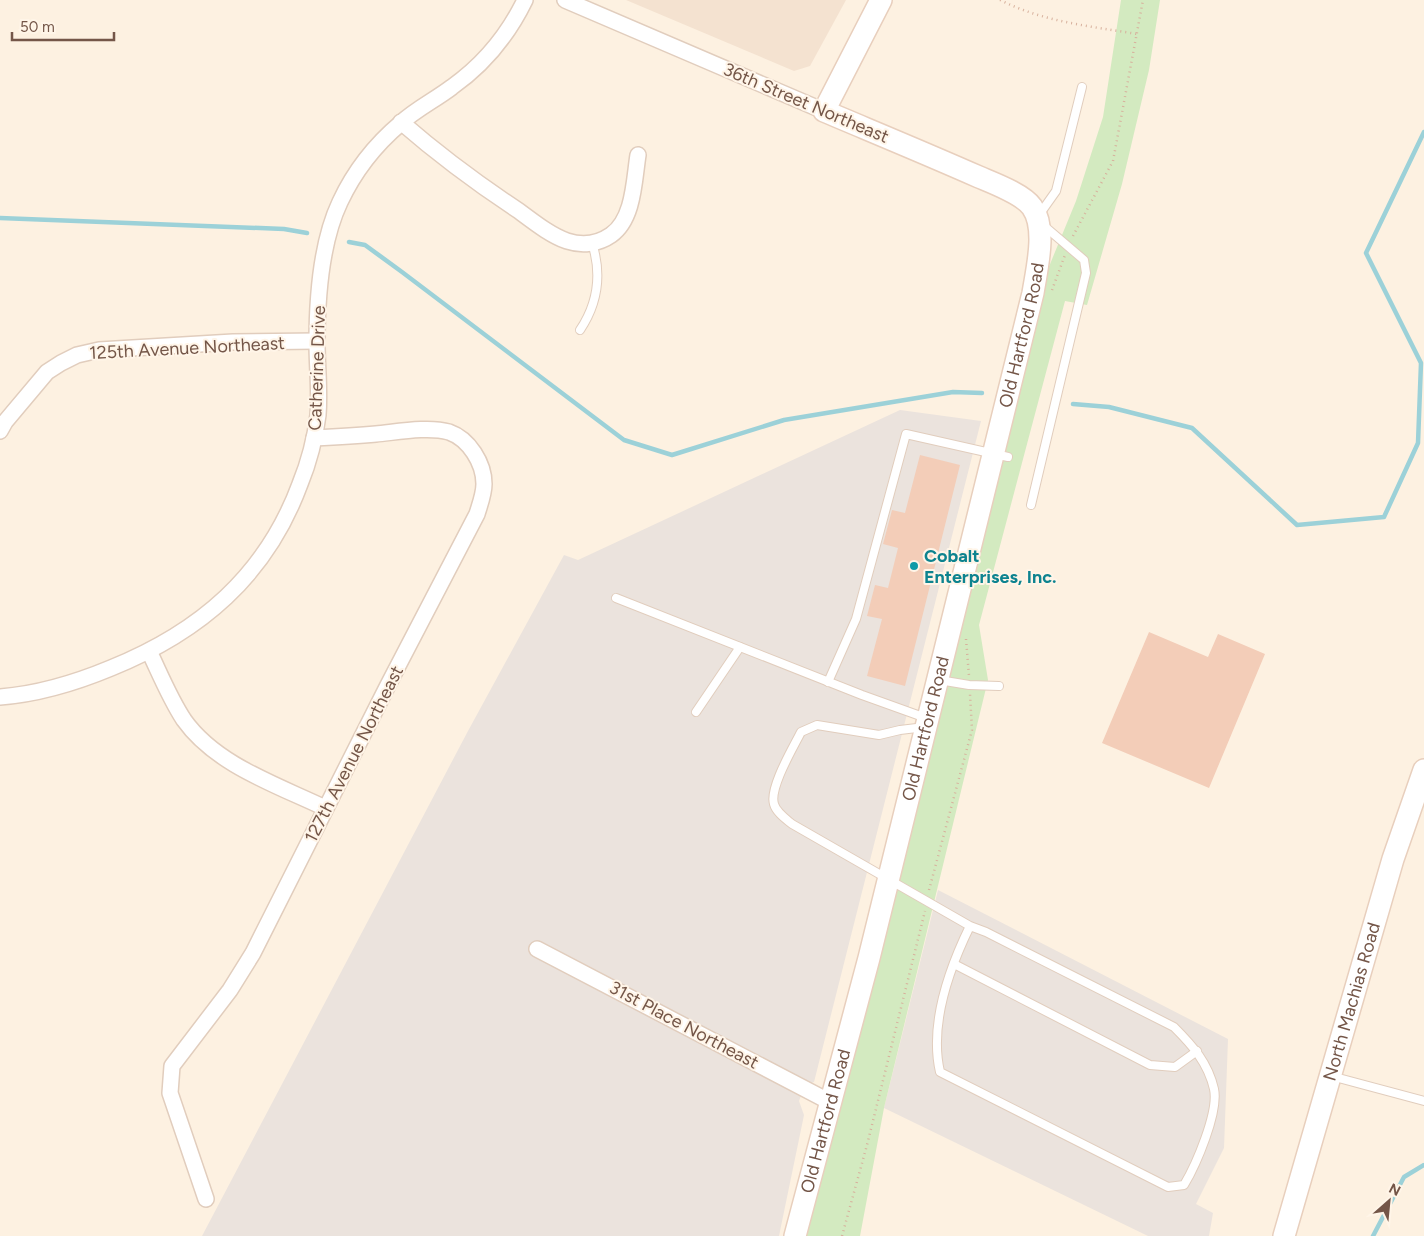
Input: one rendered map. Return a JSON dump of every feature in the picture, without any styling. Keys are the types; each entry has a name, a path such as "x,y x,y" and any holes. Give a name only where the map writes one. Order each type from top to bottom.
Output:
{"street":[{"name":"Catherine Drive","path":"0,697 42,691 70,683 149,652 202,619 232,593 255,566 275,538 293,504 308,462 314,438 319,397 317,342 322,258 330,228 340,202 354,176 375,148 401,122 453,86 480,63 500,41 525,0"},
{"name":"36th Street Northeast","path":"565,0 1005,189 1032,206 1036,219"},
{"path":"824,111 881,0"},
{"path":"401,122 482,187 549,231 567,241 582,244 597,242 612,235 622,222 629,207 638,155"},
{"name":"Old Hartford Road","path":"795,1236 888,880 937,679 1001,455 1039,257 1040,234 1036,219"},
{"name":"125th Avenue Northeast","path":"2,424 48,372 77,355 99,350 233,342 317,342"},
{"name":"127th Avenue Northeast","path":"206,1199 170,1093 172,1066 230,990 254,953 325,808 477,514 482,500 484,483 482,469 476,454 463,440 450,432 416,430 314,438"},
{"path":"149,652 183,719 209,747 228,762 325,808"},
{"name":"North Machias Road","path":"1284,1236 1393,859 1424,770"},
{"name":"31st Place Northeast","path":"537,949 830,1102"}],"lane":[{"path":"1031,505 1086,273 1084,260 1036,219 1056,191 1082,87"},
{"path":"580,330 594,303 598,283 597,263 592,243"},
{"path":"828,682 856,619 906,434 1001,455"},
{"path":"616,598 927,723"},
{"path":"696,712 740,647"},
{"path":"937,679 970,685 999,686"},
{"path":"927,723 879,735 817,725 801,732 774,786 774,804 792,824 926,902 1174,1028 1197,1051 1205,1065 1214,1090 1212,1117 1196,1163 1184,1185 1168,1187 940,1072 936,1055 942,1004 954,964 970,926"},
{"path":"954,964 1150,1066 1175,1067 1197,1051"},
{"path":"1331,1076 1424,1101"}],"path":[{"path":"1000,0 1029,13 1055,21 1137,34"},
{"path":"1052,292 1068,246 1079,222 1113,161 1144,0"},
{"path":"842,1236 867,1145 926,902 972,730 966,638"}],"shaded area":[{"path":"626,0 846,0 810,66 794,71"},
{"path":"900,410 981,421 814,1082 805,1085 799,1101 804,1115 779,1236 202,1236 468,731 564,555 578,560"},
{"path":"938,890 1228,1039 1224,1148 1196,1204 1213,1213 1209,1236 1148,1236 884,1108"}],"green space":[{"path":"1121,0 1160,0 1149,70 1122,184 1087,305 1065,301 979,625 988,680 884,1108 860,1236 805,1236 1048,269 1076,201 1103,117"}],"building":[{"name":"Cobalt Enterprises, Inc.","path":"920,455 960,465 905,686 867,676 882,619 867,616 875,585 888,588 898,548 883,544 892,510 905,513"},
{"path":"1149,632 1208,657 1218,634 1265,654 1209,788 1102,743"}],"waterway":[{"path":"1073,404 1109,407 1192,428 1297,525 1384,517 1418,443 1421,363 1366,253 1424,132"},
{"path":"0,218 284,229 307,233"},
{"path":"349,242 365,245 624,440 672,455 784,420 953,392 982,393"},
{"path":"1373,1236 1404,1177 1424,1165"}],"place":[{"name":"Cobalt Enterprises, Inc.","path":"914,566"}]}
